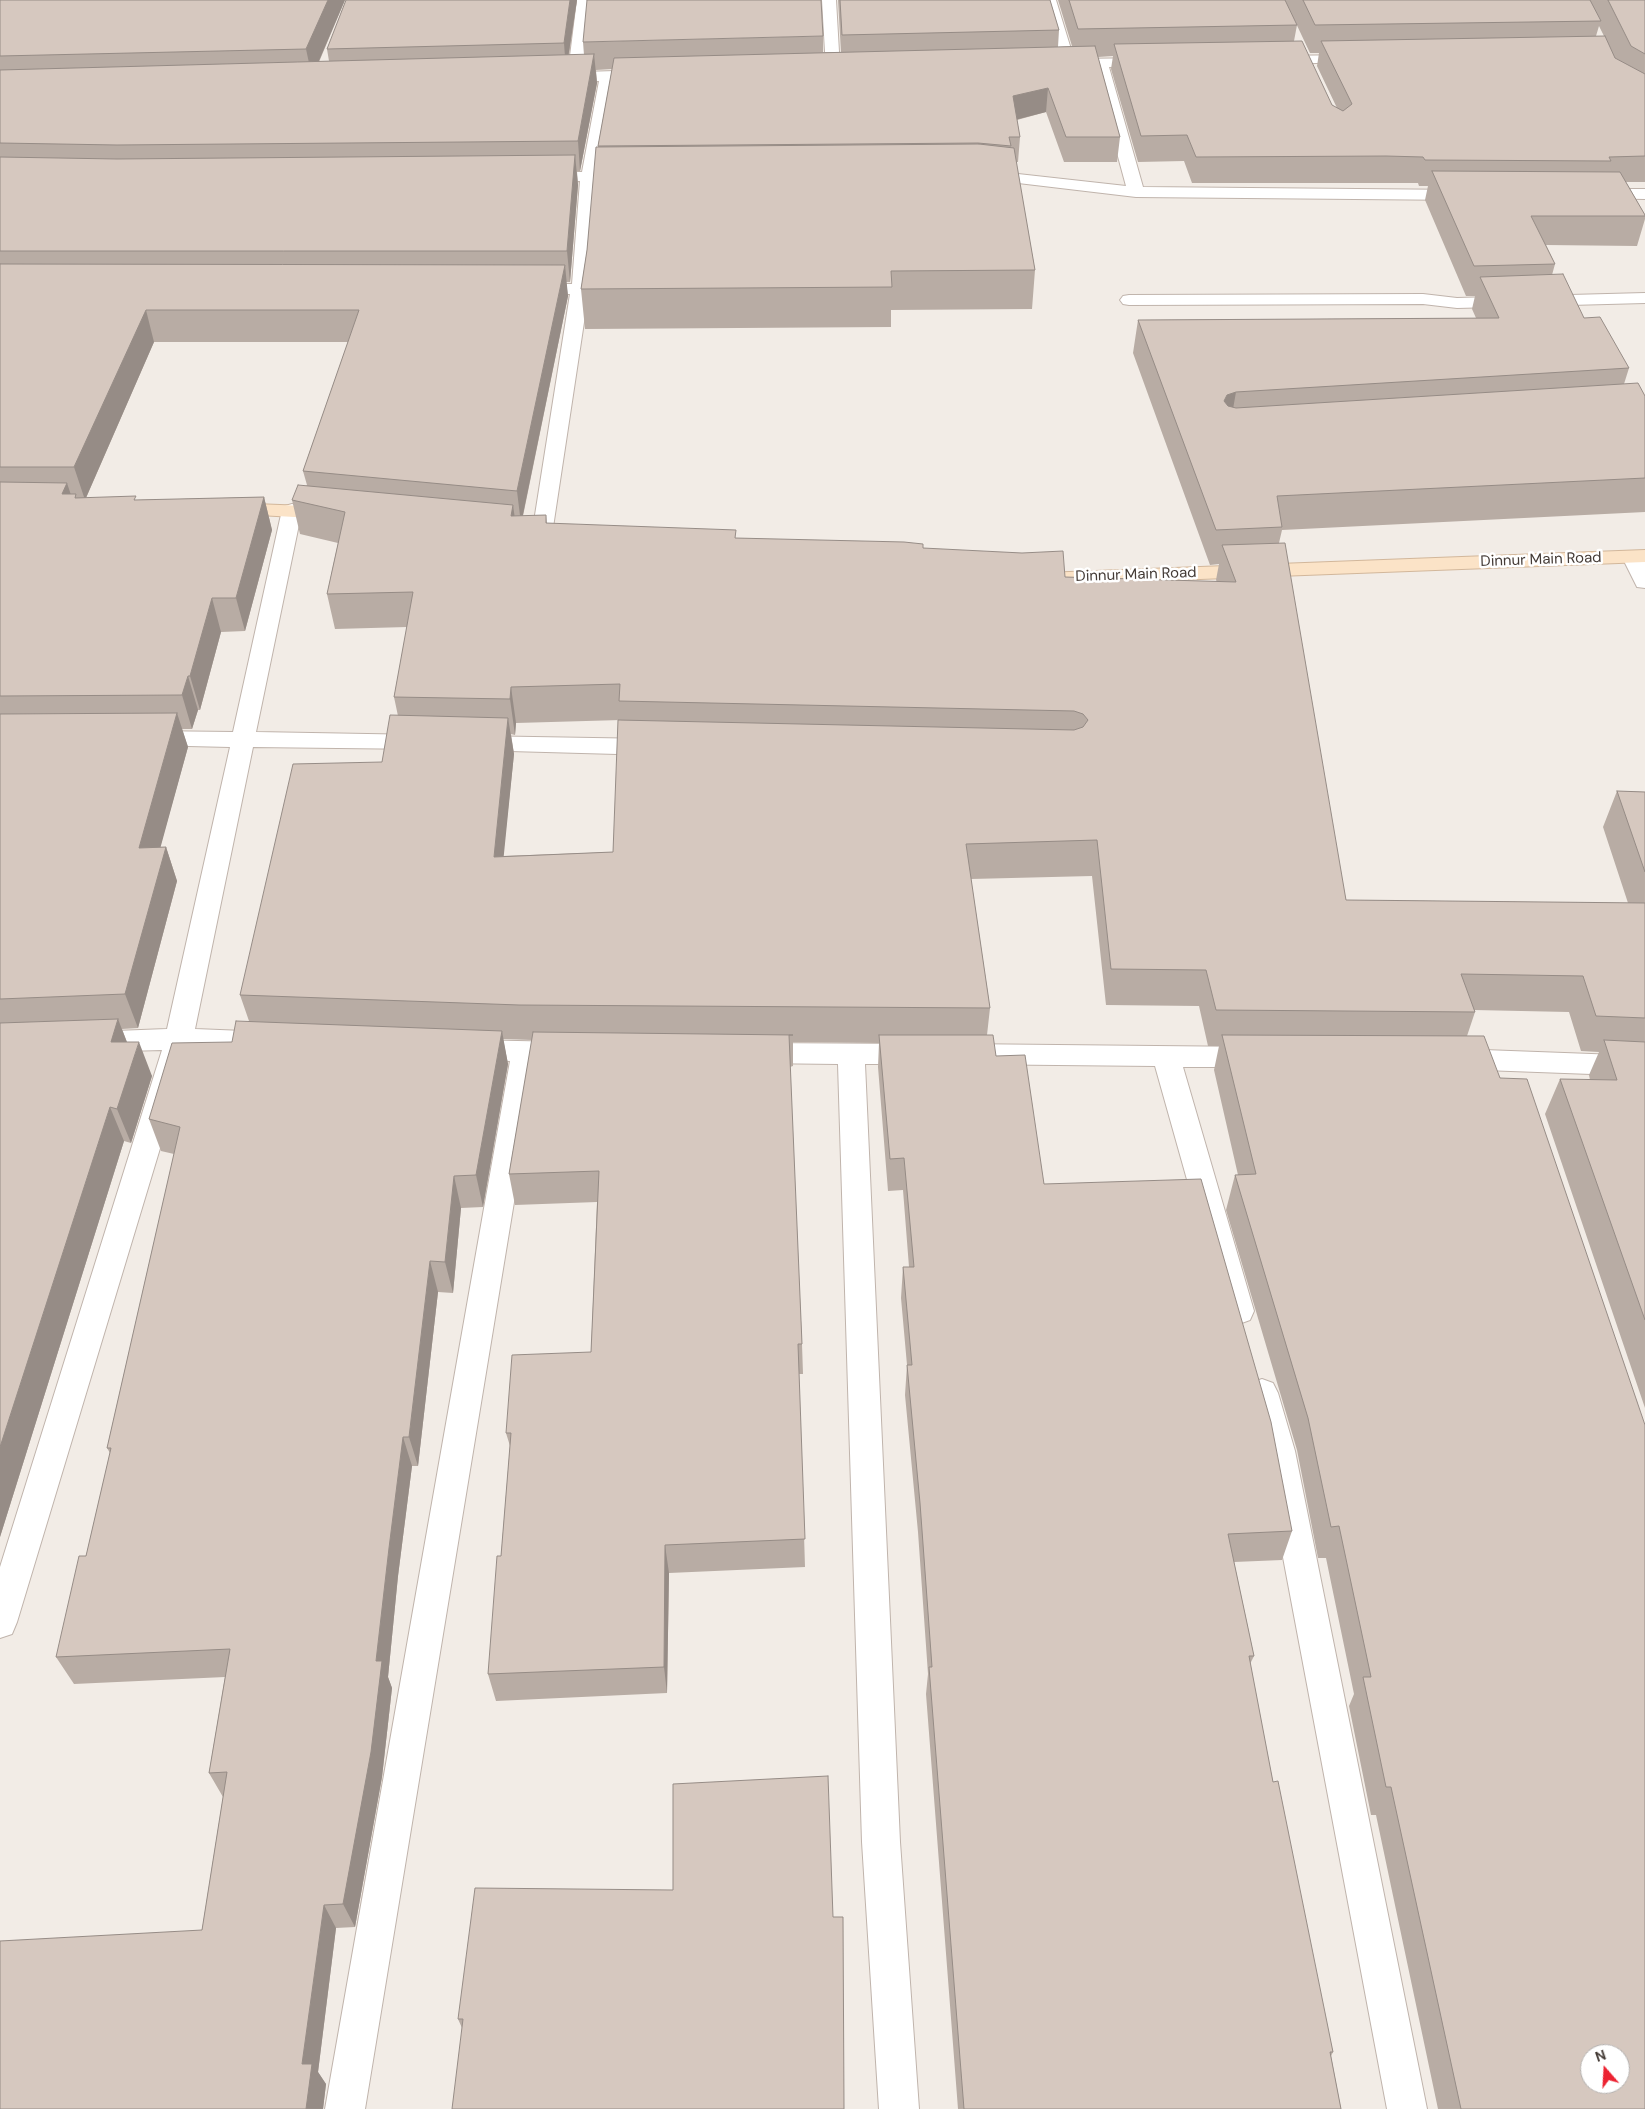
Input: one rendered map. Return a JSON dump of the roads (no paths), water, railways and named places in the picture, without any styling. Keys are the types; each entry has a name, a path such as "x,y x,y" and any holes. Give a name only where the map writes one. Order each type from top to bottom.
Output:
{"street":[{"path":"575,77 584,0"},
{"path":"828,0 828,69 852,69"},
{"path":"1048,0 1068,64"},
{"path":"1295,43 1311,77"},
{"path":"1254,60 1370,59"},
{"path":"1048,64 1167,62"},
{"path":"1100,63 1136,192"},
{"path":"545,78 666,74"},
{"path":"542,534 580,290 589,176 607,76"},
{"path":"967,175 1136,192 1480,195"},
{"path":"520,177 649,176"},
{"path":"1577,194 1645,194"},
{"path":"511,289 580,290"},
{"path":"1129,300 1423,299 1457,303 1645,298"},
{"path":"214,509 292,510 350,515"},
{"path":"0,1622 179,1039 292,510"},
{"path":"1639,557 1645,582"},
{"name":"Dinnur Main Road","path":"1019,580 1639,557"},
{"path":"126,738 242,738 671,747"},
{"path":"60,1043 179,1039 298,1043"},
{"path":"446,1049 594,1052"},
{"path":"345,2109 525,1052"},
{"path":"732,1053 1274,1057"},
{"path":"851,1054 880,1842 899,2109"},
{"path":"1166,1056 1279,1451 1407,2109"},
{"path":"1432,1059 1510,1060 1645,1066"},
{"path":"1510,1060 1520,1088"}]}
